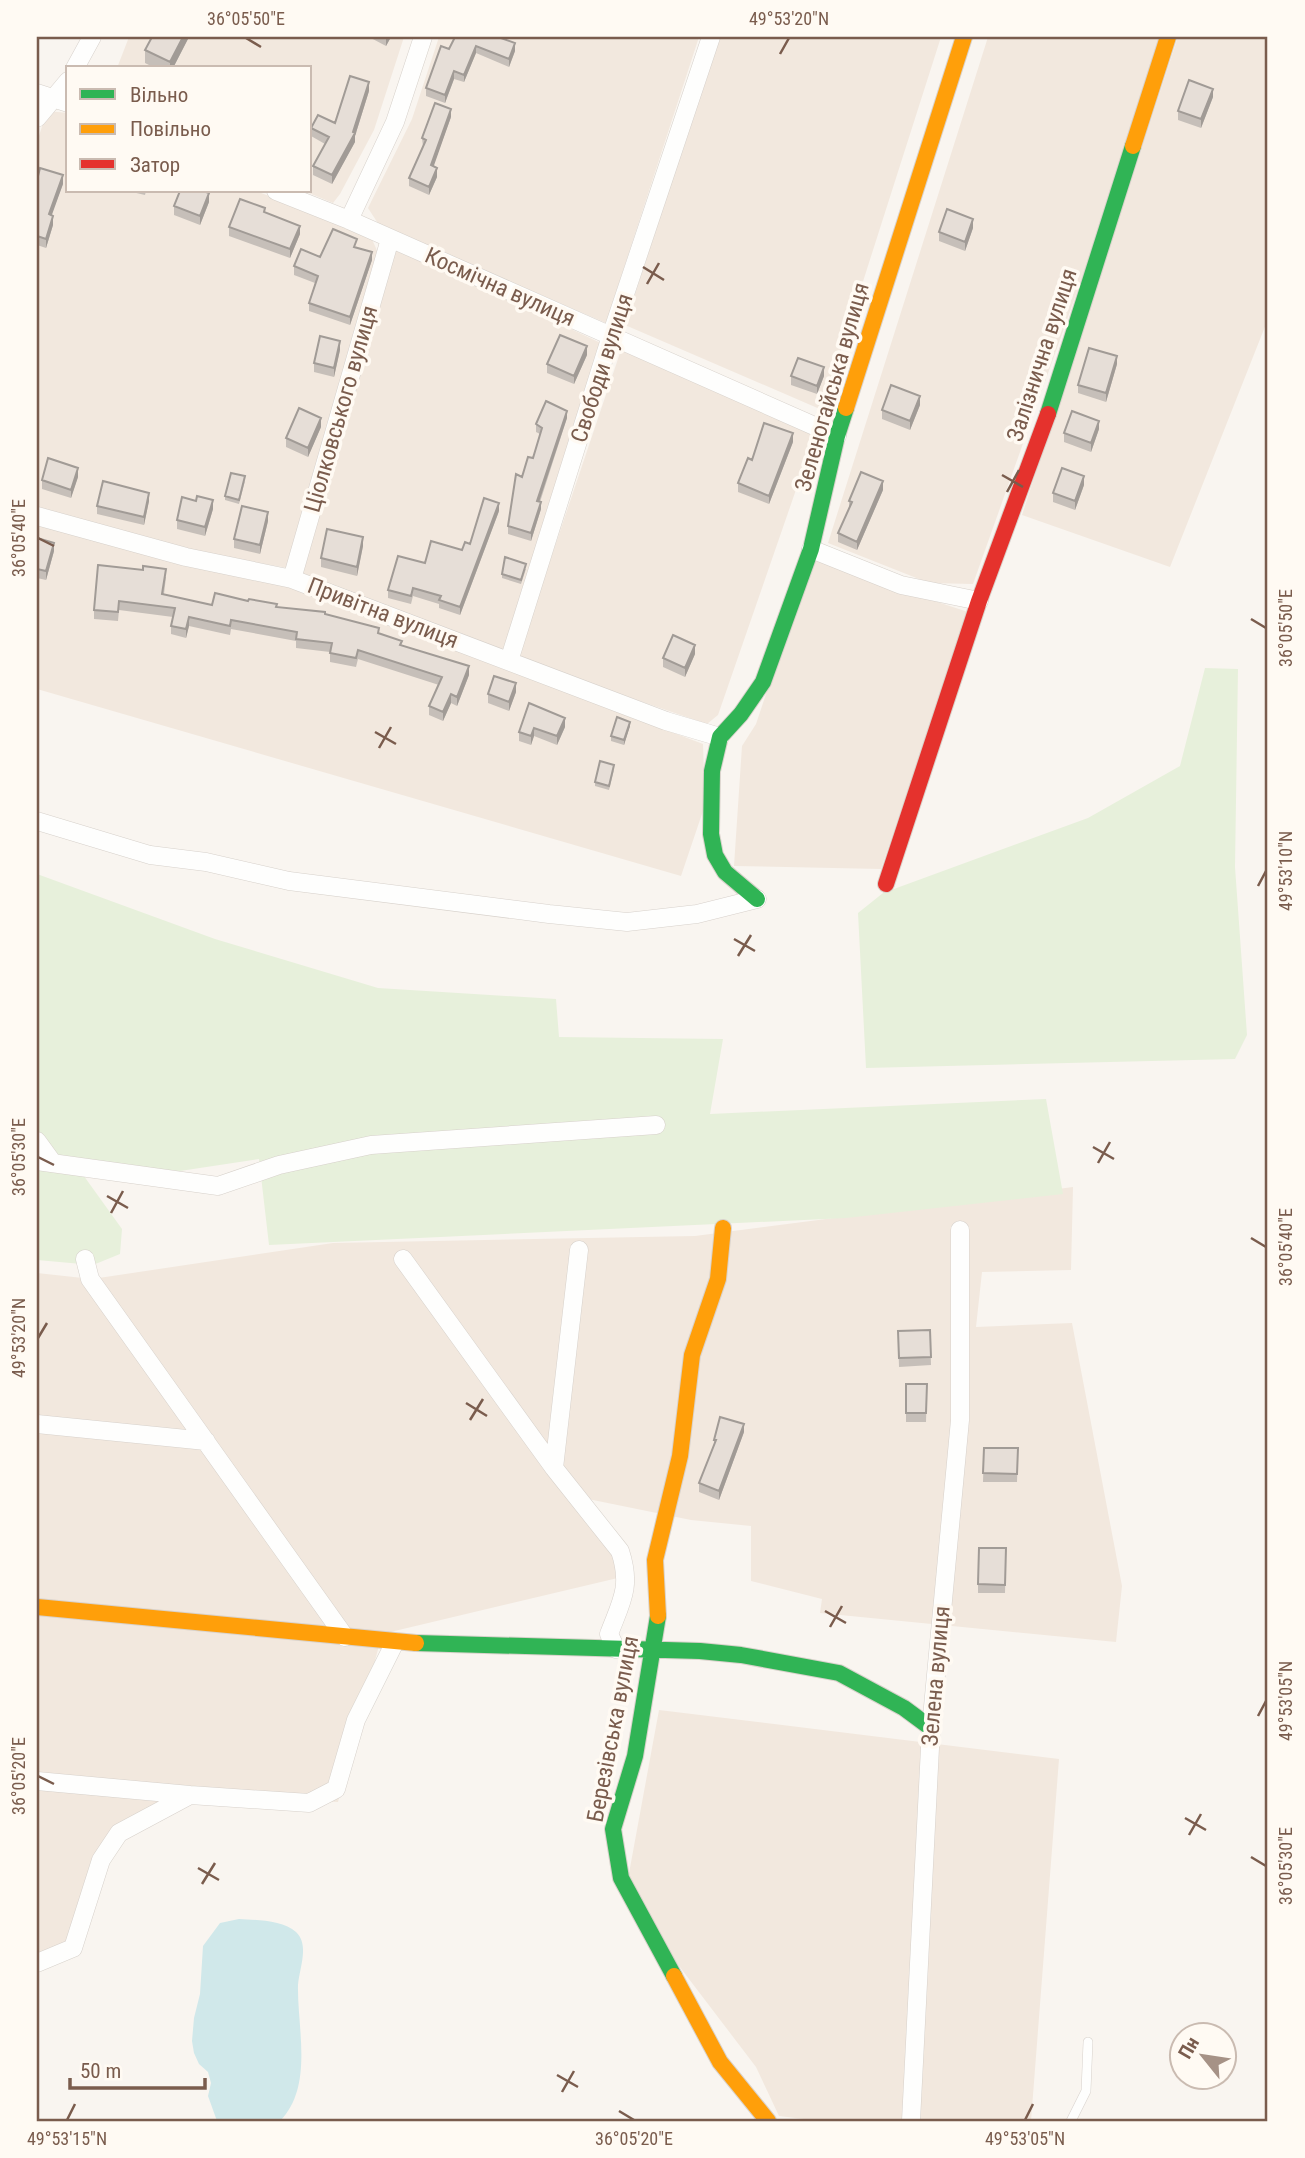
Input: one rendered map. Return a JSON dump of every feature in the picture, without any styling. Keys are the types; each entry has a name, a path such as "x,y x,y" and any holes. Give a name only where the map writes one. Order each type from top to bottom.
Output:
{"street":[{"path":"76,66 92,37"},
{"path":"349,220 395,122 422,37"},
{"name":"Свободи вулиця","path":"509,661 611,336 711,37"},
{"name":"Зеленогайська вулиця","path":"720,737 741,714 763,682 811,549 837,436 964,37"},
{"name":"Залізнична вулиця","path":"886,884 979,601 1040,441 1168,37"},
{"path":"37,118 66,83"},
{"name":"Космічна вулиця","path":"279,192 349,220 837,436"},
{"name":"Ціолковського вулиця","path":"292,579 390,239"},
{"name":"Привітна вулиця","path":"37,516 186,557 292,579 675,724 720,737"},
{"path":"811,549 901,585 979,601"},
{"path":"720,737 712,771 711,834 715,855 725,872 757,899"},
{"path":"37,821 150,855 206,862 289,881 549,914 627,922 697,914 757,899"},
{"path":"37,1141 45,1162 218,1186 279,1166 371,1145 656,1125"},
{"name":"Березівська вулиця","path":"723,1228 718,1279 692,1355 680,1456 655,1560 659,1611 635,1756 613,1829 621,1878 720,2062 768,2121"},
{"name":"Зелена вулиця","path":"911,2121 931,1728 960,1420 960,1230"},
{"path":"554,1468 579,1250"},
{"path":"85,1259 90,1279 345,1637"},
{"path":"403,1259 554,1468 620,1551 627,1588 609,1634 616,1649"},
{"path":"37,1424 206,1441"},
{"path":"37,1607 395,1642 741,1655 839,1673 904,1708 931,1728"},
{"path":"37,1781 309,1803 336,1789 356,1720 395,1642"},
{"path":"37,1963 73,1948 101,1860 119,1833 190,1795"}],"lane":[{"path":"1071,2121 1086,2091 1088,2042"}],"shaded area":[{"path":"129,37 404,37 374,130 333,203 306,192 312,192 312,66 118,66"},
{"path":"439,37 699,37 606,323 379,225 368,208 412,119"},
{"path":"719,37 941,37 822,410 625,325"},
{"path":"988,37 1160,37 1084,272 973,584 929,583 828,543"},
{"path":"1178,37 1268,37 1268,319 1170,567 1022,515"},
{"path":"47,111 66,113 66,192 259,192 370,235 380,257 288,568 153,544 37,509 37,142"},
{"path":"394,246 605,345 509,647 497,650 301,575"},
{"path":"622,347 816,432 718,715 707,724 517,659"},
{"path":"37,522 293,588 703,744 705,805 681,876 37,689"},
{"path":"813,553 895,588 968,612 881,869 734,866 742,746 756,724"},
{"path":"1073,1187 1071,1270 982,1272 976,1327 1072,1323 1122,1586 1116,1642 820,1613 822,1599 751,1581 751,1526 691,1520 588,1499 622,1577 382,1634 338,1802 166,1795 114,1847 78,1946 37,1964 37,1273 92,1279 333,1243 695,1236"},
{"path":"659,1710 1059,1759 1031,2121 820,2121 779,2116 756,2067 625,1895"}],"green space":[{"path":"1205,668 1238,669 1235,867 1247,1035 1235,1059 866,1068 858,913 883,893 1088,818 1180,766"},
{"path":"37,874 215,939 378,988 556,999 559,1037 723,1039 710,1114 1046,1099 1063,1194 846,1218 269,1245 259,1159 180,1171 76,1165 122,1229 120,1254 93,1265 37,1260"}],"water":[{"path":"239,1919 284,1925 296,1932 302,1944 303,1957 298,1985 300,2074 297,2091 280,2121 217,2121 208,2096 211,2083 208,2072 199,2064 194,2053 192,2041 200,1994 203,1946 220,1923"}],"building":[{"path":"152,37 183,37 170,62 145,50"},
{"path":"455,37 498,37 515,43 509,59 476,46 464,75 454,71 445,95 426,88 441,46 449,49"},
{"path":"350,76 369,82 353,132 355,133 332,175 313,166 329,137 312,126 318,115 335,123"},
{"path":"1189,80 1213,89 1201,119 1178,111"},
{"path":"435,103 451,109 431,165 437,168 429,187 409,178 426,140 422,138"},
{"path":"40,168 63,175 49,214 53,216 46,239 37,236 37,180"},
{"path":"180,192 209,193 200,216 174,206"},
{"path":"240,199 300,226 290,249 229,227"},
{"path":"947,209 973,219 965,242 939,232"},
{"path":"333,229 357,239 354,247 372,252 350,317 309,303 318,276 294,266 301,249 320,257"},
{"path":"560,335 587,346 574,376 547,364"},
{"path":"320,336 340,341 334,368 314,363"},
{"path":"1089,348 1117,356 1106,393 1078,385"},
{"path":"798,358 824,367 817,386 791,376"},
{"path":"891,385 920,396 910,421 882,410"},
{"path":"546,401 567,411 537,501 541,502 531,533 508,526 516,474 522,477 528,457 533,458 542,428 536,424"},
{"path":"299,408 321,418 308,448 286,438"},
{"path":"1072,411 1099,421 1091,443 1064,433"},
{"path":"764,423 793,433 769,496 738,483 748,458 752,460"},
{"path":"48,458 78,468 71,490 42,480"},
{"path":"1062,468 1084,476 1075,501 1053,493"},
{"path":"861,472 883,481 857,542 838,533 852,502 849,501"},
{"path":"231,473 245,476 239,500 225,496"},
{"path":"103,481 149,493 144,517 97,506"},
{"path":"197,496 213,500 205,527 177,520 182,497 196,501"},
{"path":"484,498 499,503 460,607 439,600 441,596 413,588 411,596 388,590 398,556 425,563 431,541 462,550 465,542 470,544"},
{"path":"242,506 268,512 260,545 234,539"},
{"path":"327,529 363,537 357,567 321,558"},
{"path":"37,538 54,543 46,571 37,569"},
{"path":"505,557 526,564 521,580 502,574"},
{"path":"98,565 143,570 143,566 166,569 162,594 212,605 215,593 248,601 277,604 276,607 325,612 379,628 378,633 402,641 400,645 469,666 457,697 451,694 443,712 429,706 442,677 358,650 356,658 330,653 332,643 296,639 297,632 231,620 230,626 189,617 186,629 171,626 175,608 119,601 118,612 94,610"},
{"path":"673,635 695,645 685,668 663,658"},
{"path":"494,676 516,683 509,702 488,694"},
{"path":"529,703 565,718 557,736 534,728 531,736 519,732"},
{"path":"617,717 630,722 624,740 611,736"},
{"path":"600,761 614,765 609,786 595,782"},
{"path":"930,1330 931,1357 899,1358 898,1331"},
{"path":"906,1384 927,1384 926,1413 906,1413"},
{"path":"720,1417 744,1424 719,1491 699,1483 716,1440"},
{"path":"984,1448 1018,1448 1017,1474 983,1473"},
{"path":"979,1548 1006,1548 1005,1585 978,1584"}],"traffic: fast":[{"path":"1048,414 1133,146"},
{"path":"757,899 725,872 715,855 711,834 712,771 720,737 741,714 763,682 811,549 846,408"},
{"path":"658,1616 635,1756 613,1829 621,1878 674,1976"},
{"path":"416,1643 700,1651 741,1655 839,1673 904,1708 931,1728"}],"traffic: slow":[{"path":"846,408 964,37"},
{"path":"1133,146 1168,37"},
{"path":"658,1616 655,1560 680,1456 692,1355 718,1279 723,1228"},
{"path":"37,1607 416,1643"},
{"path":"674,1976 720,2062 768,2121"}],"traffic: jam":[{"path":"886,884 979,601 1048,414"}]}
